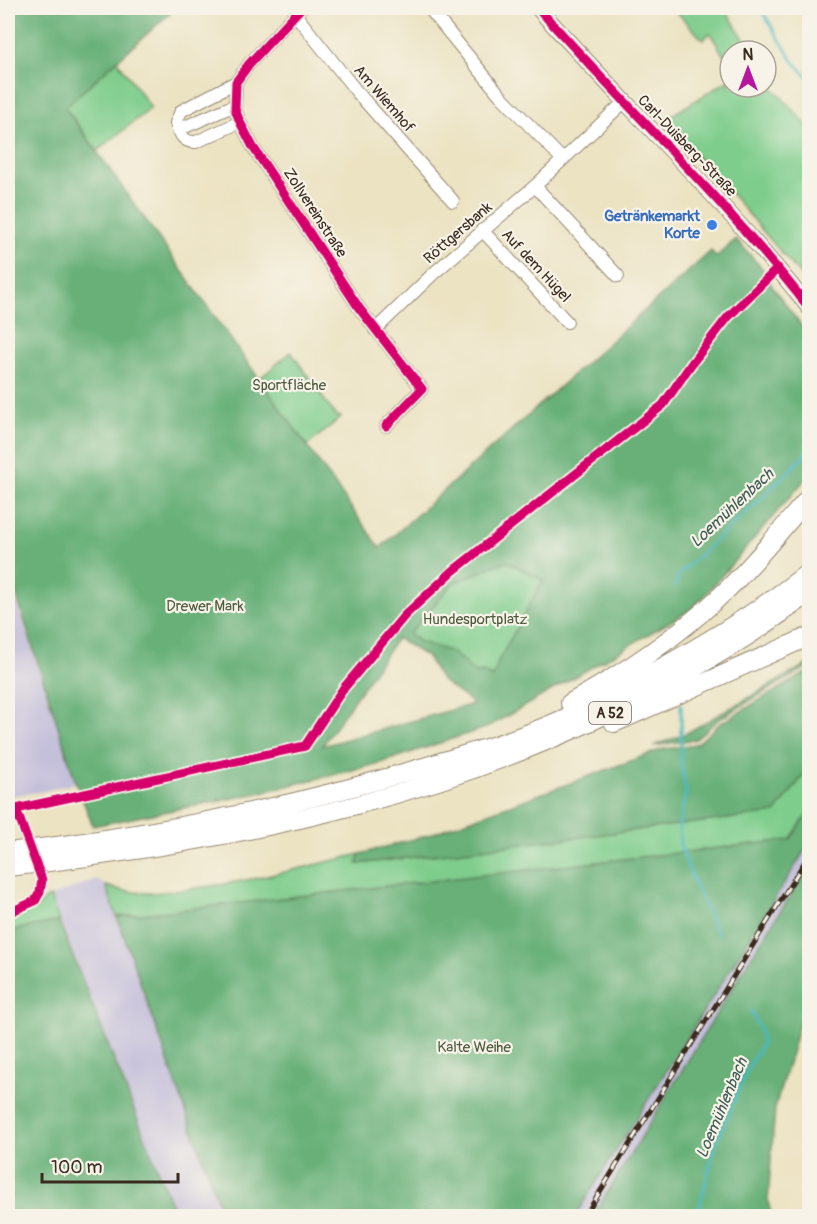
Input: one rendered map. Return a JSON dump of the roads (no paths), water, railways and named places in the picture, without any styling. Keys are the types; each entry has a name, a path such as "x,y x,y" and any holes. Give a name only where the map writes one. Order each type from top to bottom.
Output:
{"highway":[{"path":"488,748 504,733 570,702 613,678 665,642 717,599 754,561 810,496"},
{"name":"A 52","path":"93,849 161,831 259,811 365,785 488,748 561,720 686,656 810,571"},
{"name":"A 52","path":"8,867 21,855 250,831 317,817 391,796 501,760 574,731 645,696 782,614 810,592"},
{"path":"391,796 427,793 504,768 651,708 810,636"}],"main road":[{"name":"Carl-Duisberg-Straße","path":"538,8 739,222 810,309"}],"street":[{"path":"429,8 500,95 562,159"},
{"path":"240,122 190,143 184,140 176,123 181,111 236,82 249,64 298,11"},
{"name":"Am Wiemhof","path":"298,11 357,92 453,201"},
{"name":"Zollvereinstraße","path":"236,82 235,105 240,122 253,147 358,308 422,389 386,426"},
{"name":"Röttgersbank","path":"375,330 482,230 535,186 624,102"},
{"path":"178,130 235,105"},
{"path":"535,186 618,276"},
{"name":"Auf dem Hügel","path":"482,230 567,322"}],"waterway":[{"path":"760,8 793,61 810,79"},
{"name":"Loemühlenbach","path":"675,587 679,574 760,500 810,448"},
{"name":"Loemühlenbach","path":"681,705 681,763 686,793 679,825 680,845 718,935"},
{"name":"Loemühlenbach","path":"697,1216 715,1146 750,1064 762,1044 760,1030 751,1011"}],"railway":[{"path":"585,1216 810,853"}],"place":[{"name":"Getränkemarkt Korte","path":"712,225"}],"park label":[{"name":"Sportfläche","path":"289,385"},
{"name":"Drewer Mark","path":"205,606"},
{"name":"Hundesportplatz","path":"475,619"},
{"name":"Kalte Weihe","path":"474,1047"}]}
